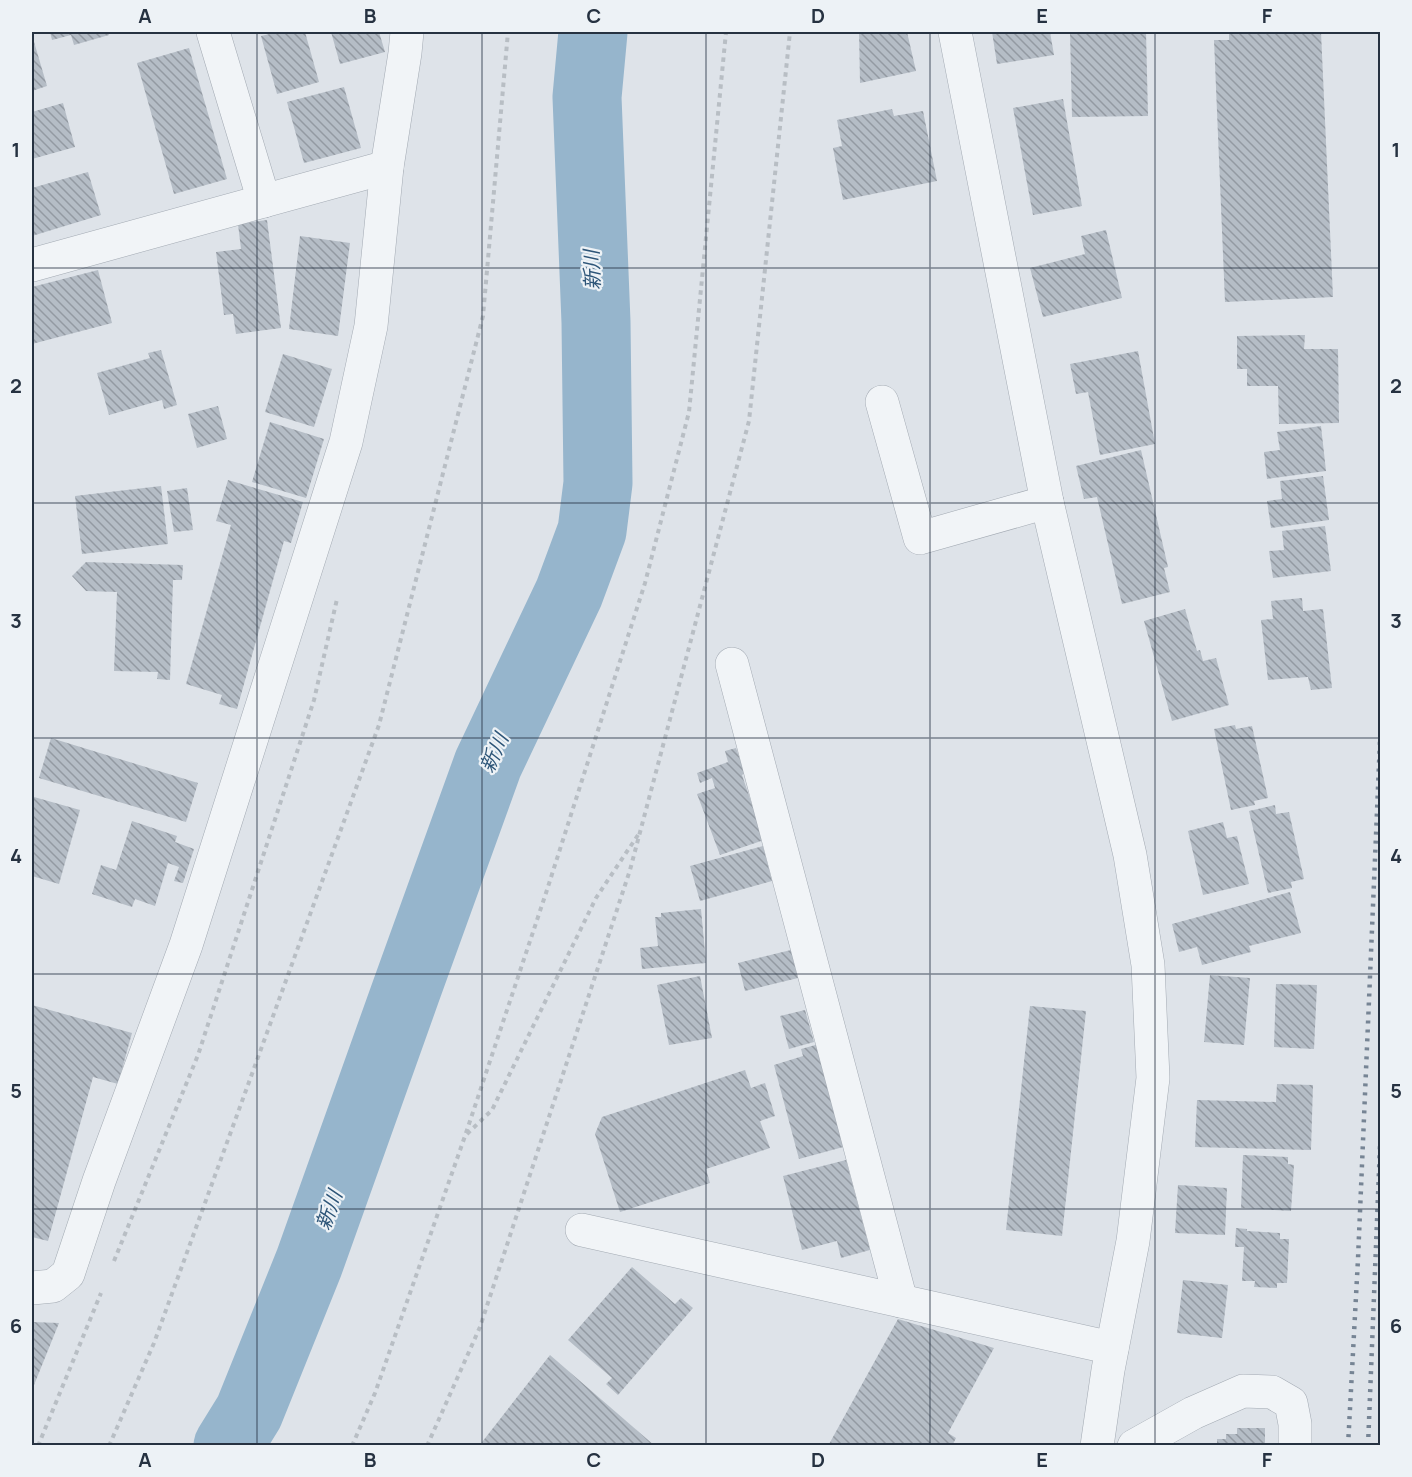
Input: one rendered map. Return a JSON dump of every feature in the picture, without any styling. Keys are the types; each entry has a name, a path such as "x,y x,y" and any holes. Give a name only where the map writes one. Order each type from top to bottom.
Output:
{"street":[{"path":"213,32 264,201"},
{"path":"32,1288 53,1286 68,1274 99,1181 186,945 346,442 371,326 387,167 407,32"},
{"path":"955,32 1047,502 1130,855 1148,965 1153,1078 1133,1241 1108,1370 1097,1446"},
{"path":"32,265 387,167"},
{"path":"882,402 920,538 1047,502"},
{"path":"732,664 901,1301"},
{"path":"582,1230 1112,1348"},
{"path":"1134,1446 1193,1413 1243,1391 1272,1392 1291,1403 1295,1424 1294,1446"}],"path":[{"path":"109,1446 154,1343 379,725 483,316 508,32"},
{"path":"352,1446 375,1393 465,1136 546,893 645,583 689,412 726,32"},
{"path":"427,1446 480,1327 626,881 749,421 789,32"},
{"path":"465,1136 492,1110 596,898 640,832"}],"building":[{"path":"50,32 108,32 109,35 74,45 71,35 52,40"},
{"path":"278,32 305,32 319,82 277,94 261,36"},
{"path":"331,32 379,32 385,52 340,64"},
{"path":"859,32 907,32 916,71 860,83"},
{"path":"992,32 1050,32 1054,55 997,64"},
{"path":"1070,32 1146,32 1148,116 1072,117"},
{"path":"1229,32 1321,32 1333,297 1225,302 1214,40 1229,40"},
{"path":"32,35 47,86 32,91"},
{"path":"189,48 227,179 174,194 137,63"},
{"path":"344,87 361,148 304,163 287,102"},
{"path":"1063,99 1082,206 1033,215 1013,108"},
{"path":"63,103 75,147 32,159 32,112"},
{"path":"892,109 894,116 923,111 937,181 843,200 833,148 842,146 837,120"},
{"path":"88,172 101,215 32,236 32,188"},
{"path":"267,220 281,328 236,334 233,314 224,315 216,252 241,249 238,224"},
{"path":"1106,230 1122,298 1043,317 1030,268 1085,254 1081,236"},
{"path":"300,236 350,243 338,336 289,329"},
{"path":"98,270 112,323 32,344 32,287"},
{"path":"1305,335 1304,349 1338,349 1339,423 1279,424 1278,386 1247,386 1247,369 1237,369 1237,336"},
{"path":"161,350 177,405 164,409 162,400 109,415 97,373 150,358 148,353"},
{"path":"1138,351 1155,444 1100,455 1088,392 1076,394 1070,364"},
{"path":"283,354 332,369 314,427 265,412"},
{"path":"218,406 227,439 197,448 188,414"},
{"path":"270,422 324,439 306,498 252,482"},
{"path":"1321,426 1326,471 1267,479 1264,452 1280,450 1277,432"},
{"path":"1141,450 1168,567 1164,568 1170,592 1122,604 1097,497 1084,499 1076,466"},
{"path":"1323,476 1329,520 1271,528 1267,501 1282,499 1280,481"},
{"path":"228,480 303,502 291,543 284,541 237,709 219,704 222,695 186,684 231,525 216,521"},
{"path":"161,486 168,544 82,554 75,496"},
{"path":"187,488 193,530 174,532 167,491"},
{"path":"1325,526 1331,571 1273,578 1269,551 1284,550 1282,531"},
{"path":"86,562 183,565 182,580 173,580 170,680 157,679 158,672 114,671 117,592 86,591 72,576"},
{"path":"1302,598 1303,611 1323,609 1332,688 1311,690 1308,677 1268,680 1261,620 1273,619 1271,601"},
{"path":"1185,609 1197,651 1200,650 1203,661 1216,658 1229,705 1172,721 1144,621"},
{"path":"1235,725 1236,729 1252,726 1268,798 1254,801 1255,805 1231,810 1214,729"},
{"path":"51,738 198,783 186,822 39,778"},
{"path":"736,748 745,773 742,775 764,840 720,855 697,794 715,788 712,778 700,783 697,773 728,762 725,751"},
{"path":"34,797 80,810 59,884 32,876"},
{"path":"1275,805 1276,814 1289,812 1304,879 1291,882 1292,888 1268,893 1249,811"},
{"path":"132,821 177,836 175,842 194,849 183,883 174,881 179,867 168,863 155,906 135,899 132,907 92,894 101,865 116,870"},
{"path":"1223,822 1227,838 1237,836 1249,884 1203,895 1188,831"},
{"path":"763,846 772,881 700,901 690,866"},
{"path":"1290,892 1301,933 1249,946 1251,952 1202,965 1197,947 1179,952 1172,924"},
{"path":"701,909 706,963 642,969 640,948 658,946 655,917 661,917 661,913"},
{"path":"791,950 798,978 745,991 738,963"},
{"path":"1210,975 1250,978 1244,1045 1204,1042"},
{"path":"700,976 712,1038 669,1045 657,985"},
{"path":"1276,984 1317,985 1314,1049 1274,1047"},
{"path":"32,1005 132,1033 118,1084 93,1077 48,1241 32,1237"},
{"path":"1030,1006 1086,1011 1062,1236 1006,1230"},
{"path":"805,1010 814,1042 789,1049 780,1016"},
{"path":"819,1044 847,1146 799,1159 774,1065 803,1056 801,1049"},
{"path":"745,1070 751,1088 765,1083 775,1116 760,1121 770,1148 706,1169 710,1183 620,1212 595,1134 602,1117"},
{"path":"1277,1084 1313,1085 1311,1150 1195,1147 1197,1100 1276,1102"},
{"path":"1243,1155 1288,1157 1288,1164 1294,1165 1291,1211 1241,1208"},
{"path":"846,1160 870,1250 841,1258 837,1241 802,1250 783,1176"},
{"path":"1178,1185 1227,1188 1225,1235 1175,1233"},
{"path":"1236,1228 1280,1233 1280,1239 1289,1239 1287,1283 1277,1283 1277,1288 1254,1287 1255,1281 1242,1281 1244,1247 1235,1247"},
{"path":"632,1267 675,1304 681,1298 693,1308 618,1395 606,1384 612,1378 568,1340"},
{"path":"1183,1280 1228,1285 1222,1338 1177,1333"},
{"path":"898,1319 994,1348 948,1433 956,1438 952,1446 828,1446"},
{"path":"32,1322 59,1323 32,1390"},
{"path":"550,1355 655,1446 479,1446"},
{"path":"1237,1428 1265,1428 1265,1446 1217,1446 1217,1439 1226,1439 1226,1434 1237,1434"}],"waterway":[{"name":"新川","path":"228,1446 249,1412 309,1263 488,764 569,593 592,531 598,483 596,322 587,97 593,32"}],"railway":[{"path":"1348,1446 1380,741"},
{"path":"1368,1446 1380,1146"}]}
